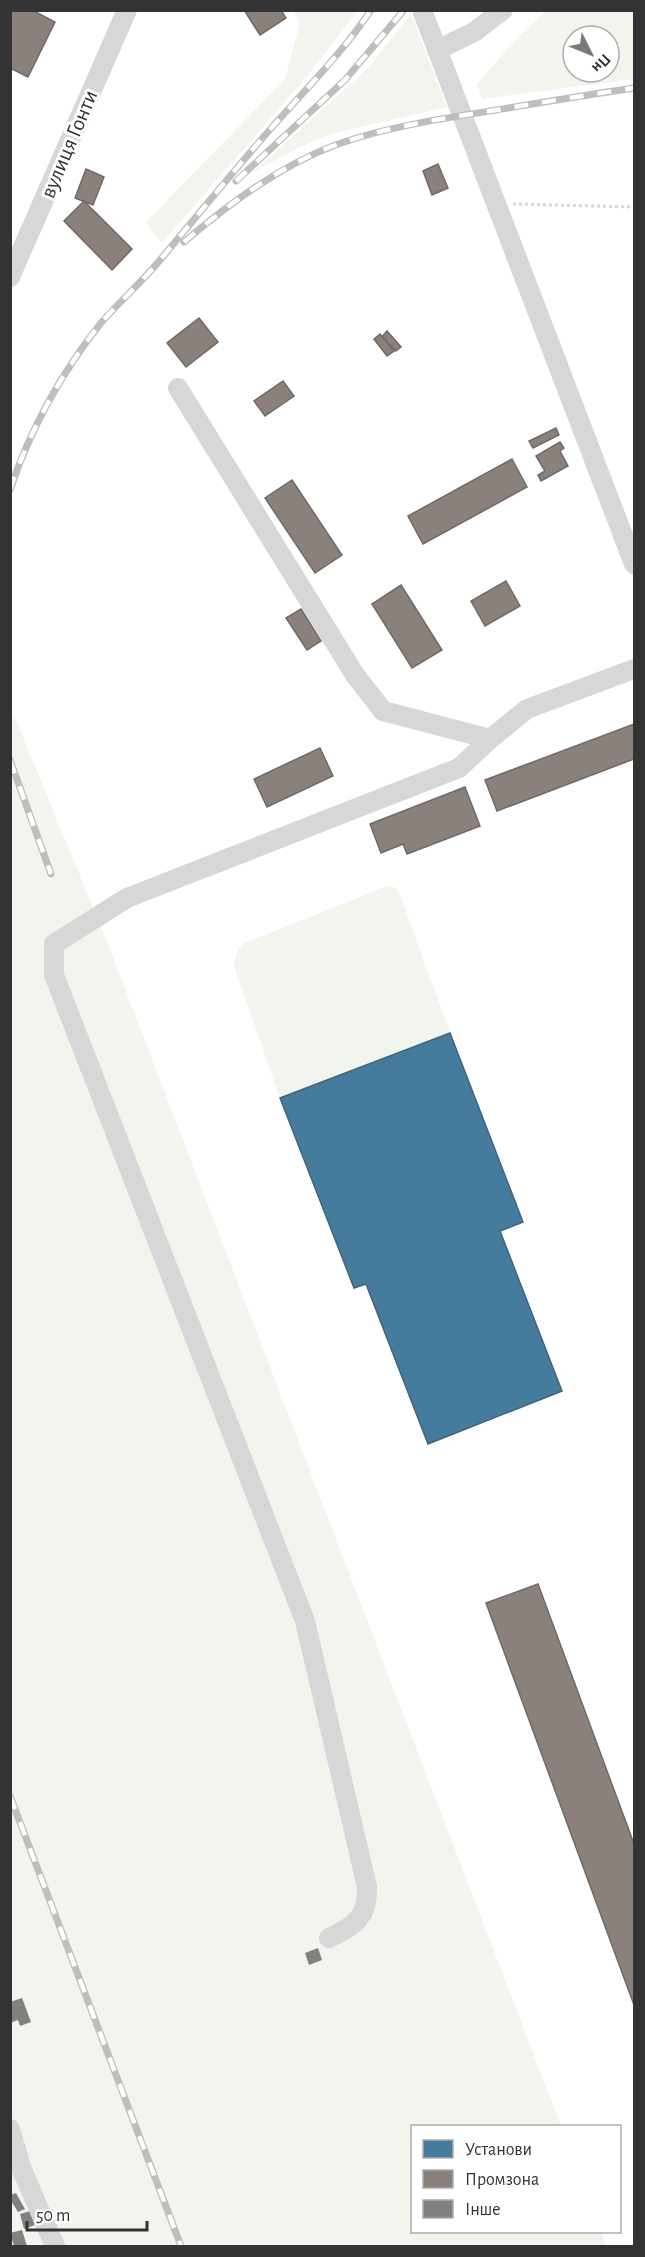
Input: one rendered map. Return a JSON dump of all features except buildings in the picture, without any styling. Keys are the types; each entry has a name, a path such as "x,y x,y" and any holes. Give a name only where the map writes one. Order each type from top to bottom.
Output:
{"street":[{"name":"вулиця Гонти","path":"10,277 127,10"},
{"path":"422,10 634,564"},
{"path":"437,50 474,32 503,10"},
{"path":"178,388 355,675 383,711 490,738"},
{"path":"329,1938 349,1929 361,1917 368,1902 367,1887 305,1621 54,975 54,944 128,898 459,768 490,738 527,709 634,669"},
{"path":"10,2129 22,2170 55,2247"}],"path":[{"path":"496,203 634,207"}],"shaded area":[{"path":"293,11 358,11 303,81 162,243 146,222 285,79 300,23"},
{"path":"546,11 634,11 634,79 621,81 621,24 561,24 561,84 596,84 482,99 477,84 515,40"},
{"path":"411,14 447,107 334,133 301,146 252,173 367,69"},
{"path":"10,716 16,720 104,934 561,2125 411,2125 411,2233 601,2233 607,2246 11,2246"},
{"path":"388,886 394,887 399,892 450,1033 280,1098 236,972 237,953 245,943"}],"railway":[{"path":"10,490 37,424 60,382 86,342 337,55 371,10"},
{"path":"236,181 345,80 404,10"},
{"path":"184,242 257,186 296,163 338,144 432,120 634,88"},
{"path":"10,760 51,874"},
{"path":"10,1796 181,2246"}]}
